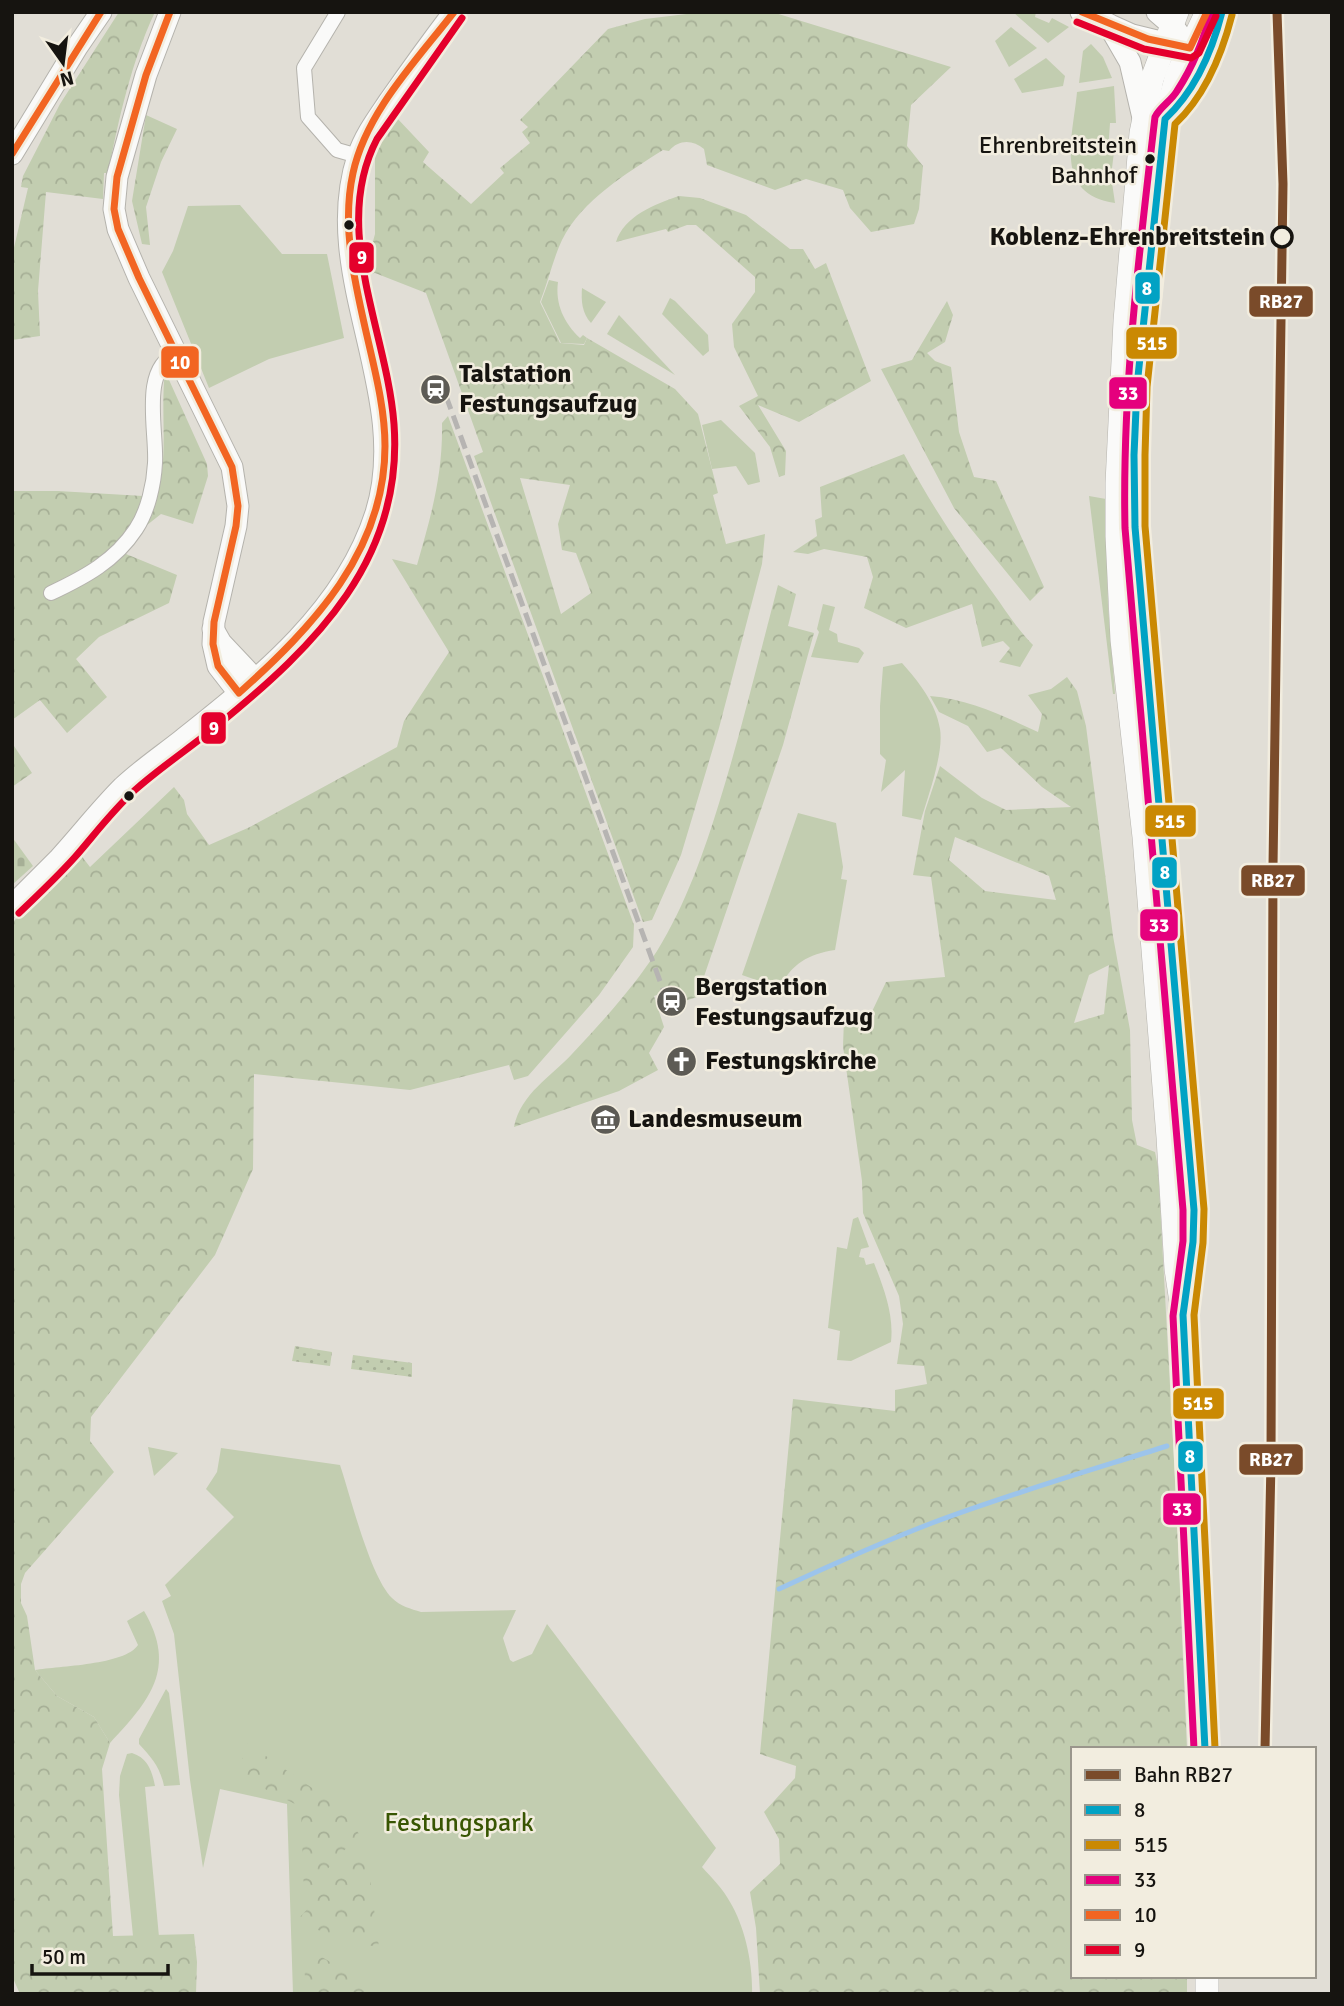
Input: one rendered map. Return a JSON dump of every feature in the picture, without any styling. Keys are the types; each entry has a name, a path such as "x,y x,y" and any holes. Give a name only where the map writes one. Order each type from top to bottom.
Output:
{"main road":[{"path":"12,155 101,12"},
{"path":"170,12 146,75 117,177 114,209 125,246 176,355 226,452 236,483 238,506 233,545 213,629 215,659 223,674 247,686"},
{"path":"12,906 58,860 123,787 247,686 317,618 346,580 369,532 382,488 385,448 381,400 353,273 348,228 351,189 358,156 369,130 454,12"},
{"path":"1081,12 1108,24 1167,24 1190,48"},
{"path":"1184,1315 1194,1210 1166,864 1143,638 1134,488 1137,386 1165,119 1177,75 1207,12"},
{"path":"1108,24 1130,62 1143,118"},
{"path":"1167,24 1143,118 1125,321 1117,483 1118,576 1122,640 1144,837 1176,1269 1184,1315 1205,1747"}],"street":[{"path":"338,12 304,68 308,117 337,150 358,156"},
{"path":"51,593 87,576 118,554 137,527 150,496 155,466 154,380 159,366 176,355"}],"green space":[{"path":"119,12 155,12 127,91 108,173 104,173 103,199 46,192 38,291 40,336 12,340 12,256 28,188 21,187 23,176 60,104"},
{"path":"703,12 772,12 951,67 911,105 907,146 923,166 919,209 914,224 871,232 850,208 843,190 806,179 775,190 707,165 704,149 686,142 677,144 669,151 663,150 620,178 593,200 571,226 556,255 540,302 560,343 584,345 587,338 675,389 698,414 718,493 713,495 726,544 765,534 762,564 719,728 681,855 652,920 643,922 474,456 483,452 426,293 375,273 368,274 369,256 375,234 375,156 382,137 396,117 429,152 423,162 471,204 504,173 500,168 530,143 522,132 528,127 520,120 608,29 645,19","holes":["520,478 570,485 558,524 562,550 576,553 591,593 561,614"]},
{"path":"1013,12 1036,12 1035,17 1049,23 1052,18 1069,27 1048,43"},
{"path":"1011,27 1037,48 1009,67 995,41"},
{"path":"1091,44 1103,57 1112,78 1079,83 1083,51"},
{"path":"1046,58 1065,76 1063,86 1022,93 1014,79"},
{"path":"1114,86 1116,123 1110,123 1108,151 1114,152 1111,176 1115,203 1095,197 1082,188 1071,161 1077,92"},
{"path":"146,115 177,129 161,162 146,207 150,245 142,244 132,201"},
{"path":"679,196 700,198 746,215 790,249 803,249 815,269 826,263 871,381 799,422 758,405 786,451 785,475 779,477 770,447 739,406 758,396 734,347 732,324 755,292 755,277 696,225 687,225 668,232 666,229 616,242 633,218 651,207"},
{"path":"240,205 282,254 327,254 344,338 269,359 209,388 162,272 173,251 188,206"},
{"path":"549,280 558,282 562,313 580,338 583,335 587,338 584,344 561,343 541,302"},
{"path":"582,288 606,302 591,323 583,307"},
{"path":"670,298 708,335 709,351 703,356 662,314"},
{"path":"947,301 953,315 945,342 927,353 935,361 951,367 959,432 974,477 996,481 1044,587 1030,601 954,508 881,369 912,360"},
{"path":"619,315 675,375 607,334"},
{"path":"165,371 207,464 208,476 193,524 161,514 142,529 162,471"},
{"path":"448,416 634,925 633,947 599,995 528,1076 514,1080 509,1065 410,1090 254,1074 253,1169 215,1255 91,1417 90,1441 114,1472 25,1573 21,1584 21,1603 27,1616 35,1670 57,1696 94,1717 110,1743 102,1769 113,1936 194,1934 196,1994 20,1994 12,1976 12,923 80,854 90,867 174,787 184,800 187,814 209,845 250,827 397,747 404,721 449,652 392,559 417,565 438,478 442,423"},
{"path":"721,420 755,453 760,482 748,485 736,466 712,469 702,425"},
{"path":"904,454 957,542 1033,645 1020,667 999,662 1010,648 1003,641 982,647 972,604 906,628 864,608 873,577 867,557 824,549 808,554 793,552 817,536 815,520 822,517 820,487"},
{"path":"12,491 143,496 133,523 120,543 126,554 177,575 169,603 99,637 76,659 107,697 67,733 40,700 12,720"},
{"path":"1089,496 1106,499 1108,606 1115,694 1113,694"},
{"path":"778,585 796,594 788,626 814,633 783,745 697,997 679,1003 675,989 654,996 664,1027 649,1053 658,1070 619,1091 514,1127 523,1104 530,1095 583,1042 638,978 677,915 701,858 720,800"},
{"path":"823,604 835,607 829,630 837,634 838,642 859,648 864,653 858,663 811,657 819,632 817,629"},
{"path":"902,663 930,701 940,729 938,762 921,820 902,816 905,770 881,792 886,760 880,754 883,667"},
{"path":"1067,677 1077,691 1086,726 1113,936 1130,1030 1132,1120 1137,1145 1155,1152 1158,1167 1187,1747 1071,1747 1071,1978 1187,1978 1187,1994 760,1994 756,1928 750,1892 780,1864 779,1839 764,1812 795,1778 796,1766 760,1754 793,1399 895,1411 895,1390 927,1384 924,1366 897,1364 903,1324 899,1296 863,1213 862,1181 843,1046 844,1019 868,1020 886,982 945,977 931,877 913,875 925,811 940,766 982,798 1006,810 1071,807 1042,787 1001,748 987,752 968,726 939,712 930,696 972,704 1038,732 1042,714 1028,695 1051,689","holes":["955,837 1049,876 1056,900 985,891 949,860","1109,965 1104,1014 1074,1023 1089,975"]},
{"path":"12,743 32,773 12,787"},
{"path":"798,813 836,823 843,867 841,879 847,880 835,950 809,957 795,966 779,988 742,975"},
{"path":"12,837 33,866 12,885"},
{"path":"858,1217 869,1247 861,1249 859,1257 864,1258 866,1265 874,1263 878,1273 890,1312 891,1342 851,1361 837,1360 840,1331 828,1328 837,1247 847,1249 853,1219"},
{"path":"295,1346 332,1352 330,1366 292,1361"},
{"path":"353,1355 412,1363 412,1377 351,1369"},
{"path":"148,1447 178,1453 154,1476"},
{"name":"Festungspark","path":"221,1448 340,1465 376,1573 392,1598 402,1605 421,1612 516,1610 503,1638 513,1662 532,1654 547,1624 716,1848 702,1867 724,1893 740,1923 749,1958 752,1994 293,1994 287,1804 220,1789 203,1868 174,1634 162,1601 171,1596 165,1585 234,1517 206,1489 217,1472"},
{"path":"144,1611 159,1650 154,1683 137,1713 110,1743 94,1717 57,1696 35,1670 106,1661 131,1652 138,1645 127,1621"},
{"path":"166,1689 169,1693 180,1785 164,1786 158,1768 139,1744 139,1739"},
{"path":"247,1743 344,1810 359,1834 304,1895 301,1807 237,1775"},
{"path":"132,1753 142,1758 148,1766 155,1786 145,1787 159,1937 133,1936 119,1795 120,1776 127,1754"},
{"path":"366,1846 379,1948 301,1925 300,1917"},
{"path":"303,1946 385,1994 306,1994"}],"waterway":[{"path":"779,1589 932,1523 1019,1492 1167,1446"}],"railway":[{"path":"446,396 668,1003"}],"rail line":[{"name":"RB27","path":"1265,1747 1271,1462 1273,866 1283,184 1277,12"}],"transit line":[{"name":"10","path":"12,154 101,12"},
{"name":"10","path":"170,12 146,75 117,177 114,209 118,229 139,278 232,467 238,506 236,526 214,622 213,644 218,666 239,693 267,668 318,614 340,584 373,520 382,484 385,432 351,255 348,214 353,173 369,129 381,108 454,12"},
{"name":"10","path":"1082,12 1148,39 1190,48 1207,12"},
{"name":"33","path":"1194,1747 1173,1316 1183,1241 1183,1210 1125,528 1125,476 1133,322 1155,117 1175,95 1188,73 1211,12"},
{"name":"8","path":"1205,1747 1183,1315 1193,1242 1194,1210 1135,527 1134,455 1137,386 1165,119 1185,96 1201,70 1222,12"},
{"name":"515","path":"1215,1747 1194,1315 1203,1243 1204,1209 1145,526 1145,455 1147,387 1175,124 1195,101 1211,74 1232,15"},
{"name":"9","path":"1077,22 1144,49 1191,58 1199,53 1216,16"},
{"name":"9","path":"19,913 135,790 218,725 288,663 319,630 346,595 369,557 384,517 393,472 394,424 360,244 359,208 364,173 377,139 462,18"}],"place":[{"name":"Ehrenbreitstein Bahnhof","path":"1150,159"},
{"name":"Koblenz-Ehrenbreitstein","path":"1282,237"},
{"name":"Talstation Festungsaufzug","path":"436,389"},
{"name":"Bergstation Festungsaufzug","path":"672,1002"},
{"name":"Festungskirche","path":"682,1061"},
{"name":"Landesmuseum","path":"605,1119"}]}
